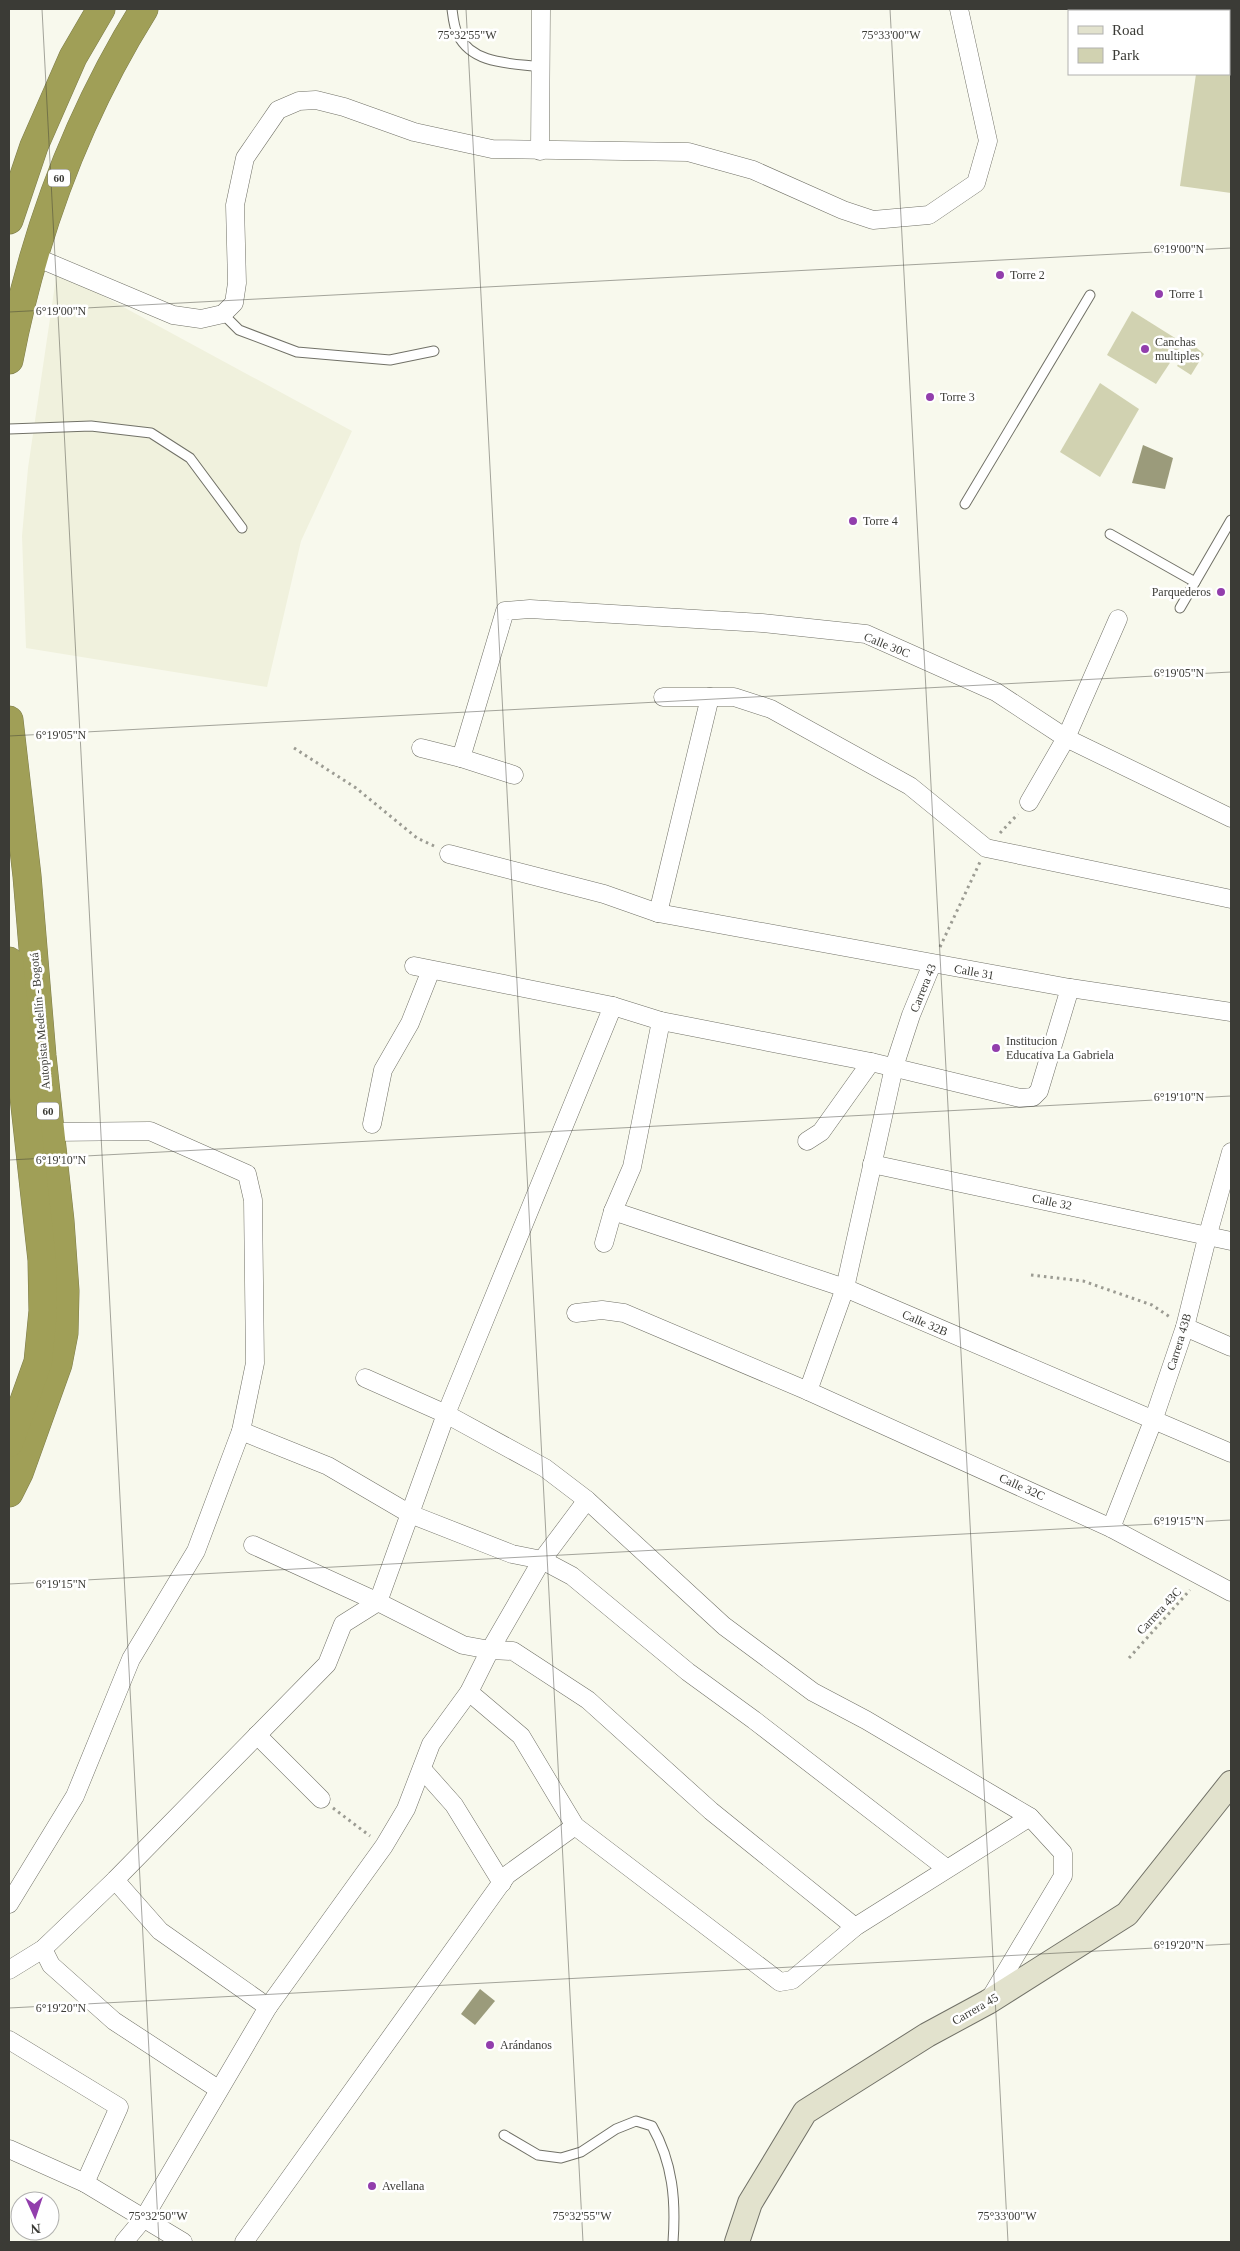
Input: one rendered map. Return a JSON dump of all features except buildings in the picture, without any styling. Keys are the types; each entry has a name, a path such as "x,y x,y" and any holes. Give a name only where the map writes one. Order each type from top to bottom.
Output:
{"highway":[{"path":"9,220 34,146 73,57 101,9"},
{"name":"60","path":"9,360 32,256 74,140 110,67 144,9"},
{"name":"Autopista Medellín - Bogotá","path":"9,720 60,1221 65,1291 64,1333 58,1364 19,1473 9,1493"},
{"name":"Autopista Medellín - Bogotá","path":"9,961 42,1260 43,1310 38,1362 9,1444"}],"main road":[{"name":"Carrera 45","path":"737,2242 750,2202 804,2112 927,2035 988,2002 1127,1914 1231,1783"}],"street":[{"path":"540,151 542,9"},
{"path":"32,256 173,315 200,319 223,314 234,303 237,283 235,205 245,158 278,110 300,101 316,100 344,107 414,132 492,149 688,152 754,170 843,210 873,220 929,215 976,182 988,141 959,9"},
{"name":"Calle 30C","path":"461,758 505,611 530,609 743,622 866,634 996,692 1066,738 1231,818"},
{"path":"1029,802 1066,738 1118,619"},
{"path":"663,697 734,697 771,709 910,786 986,848 1231,899"},
{"path":"658,913 710,697"},
{"path":"421,748 461,758 514,775"},
{"name":"Calle 31","path":"449,854 604,894 658,913 1070,988 1231,1012"},
{"name":"Carrera 43","path":"808,1391 845,1288 894,1067 911,1015 932,964"},
{"path":"414,966 613,1006 661,1021 894,1067 1020,1098 1033,1097 1039,1091 1070,988"},
{"path":"372,1124 383,1070 410,1023 431,970"},
{"path":"9,1970 43,1949 115,1880 327,1664 343,1624 378,1602 446,1414 613,1006"},
{"path":"604,1243 613,1211 632,1167 661,1021"},
{"path":"807,1141 821,1132 871,1062"},
{"path":"9,1904 75,1796 131,1659 196,1551 241,1432 255,1363 253,1200 247,1174 150,1130 51,1132"},
{"name":"Carrera 43B","path":"1111,1528 1153,1421 1185,1327 1231,1152"},
{"name":"Calle 32","path":"872,1164 1231,1240"},
{"name":"Calle 32B","path":"613,1211 845,1288 1231,1453"},
{"name":"Calle 32C","path":"576,1314 602,1310 624,1313 808,1391 1111,1528 1231,1592"},
{"path":"1185,1327 1231,1347"},
{"path":"365,1378 446,1414 545,1468 587,1500 724,1626 813,1692 866,1720 1030,1817 1063,1853 1063,1876 988,2002"},
{"path":"241,1432 328,1466 410,1514 512,1554 542,1560 572,1576 688,1672 754,1720 946,1868"},
{"path":"124,2242 144,2218 218,2089 268,2007 384,1846 406,1809 431,1744 469,1692 490,1650 542,1560 587,1500"},
{"path":"252,1545 378,1602 464,1645 490,1650 513,1650 588,1700 711,1811 855,1927"},
{"path":"469,1692 521,1736 575,1826 780,1982 792,1980 855,1927 946,1868 1030,1817"},
{"path":"257,1736 321,1799"},
{"path":"422,1769 454,1804 502,1883"},
{"path":"244,2242 507,1875 575,1826"},
{"path":"115,1880 160,1931 268,2007"},
{"path":"43,1949 51,1965 114,2022 218,2089"},
{"path":"9,2040 120,2107 85,2183"},
{"path":"9,2149 85,2183 183,2242"}],"lane":[{"path":"452,9 457,35 471,52 489,60 541,67"},
{"path":"965,504 1090,295"},
{"path":"223,314 239,330 297,352 390,360 434,351"},
{"path":"9,429 91,426 151,433 190,458 242,528"},
{"path":"1180,608 1231,520"},
{"path":"1110,534 1195,582"},
{"path":"504,2135 538,2155 561,2158 581,2152 616,2129 636,2122 652,2126 661,2142 670,2169 675,2209 673,2242"}],"path":[{"path":"294,748 356,788 417,838 449,854"},
{"name":"Carrera 43","path":"932,964 986,848 1029,802"},
{"path":"1031,1275 1083,1281 1152,1305 1185,1327"},
{"name":"Carrera 43C","path":"1129,1658 1202,1577"},
{"path":"321,1799 384,1846"}],"shaded area":[{"path":"57,271 352,431 301,541 267,687 26,648 22,536 28,468"},
{"path":"1143,445 1173,458 1165,489 1132,483"},
{"path":"480,1989 495,2001 475,2025 461,2014"}],"green space":[{"path":"1231,68 1231,193 1180,186 1196,75 1230,75"},
{"name":"Canchas multiples","path":"1132,311 1183,343 1156,384 1107,355"},
{"path":"1192,344 1204,354 1191,375 1177,366"},
{"path":"1100,383 1139,409 1100,477 1060,452"}],"place":[{"name":"Torre 2","path":"1000,275"},
{"name":"Torre 1","path":"1159,294"},
{"name":"Canchas multiples","path":"1145,349"},
{"name":"Torre 3","path":"930,397"},
{"name":"Torre 4","path":"853,521"},
{"name":"Parquederos","path":"1221,592"},
{"name":"Institucion Educativa La Gabriela","path":"996,1048"},
{"name":"Arándanos","path":"490,2045"},
{"name":"Avellana","path":"372,2186"}]}
